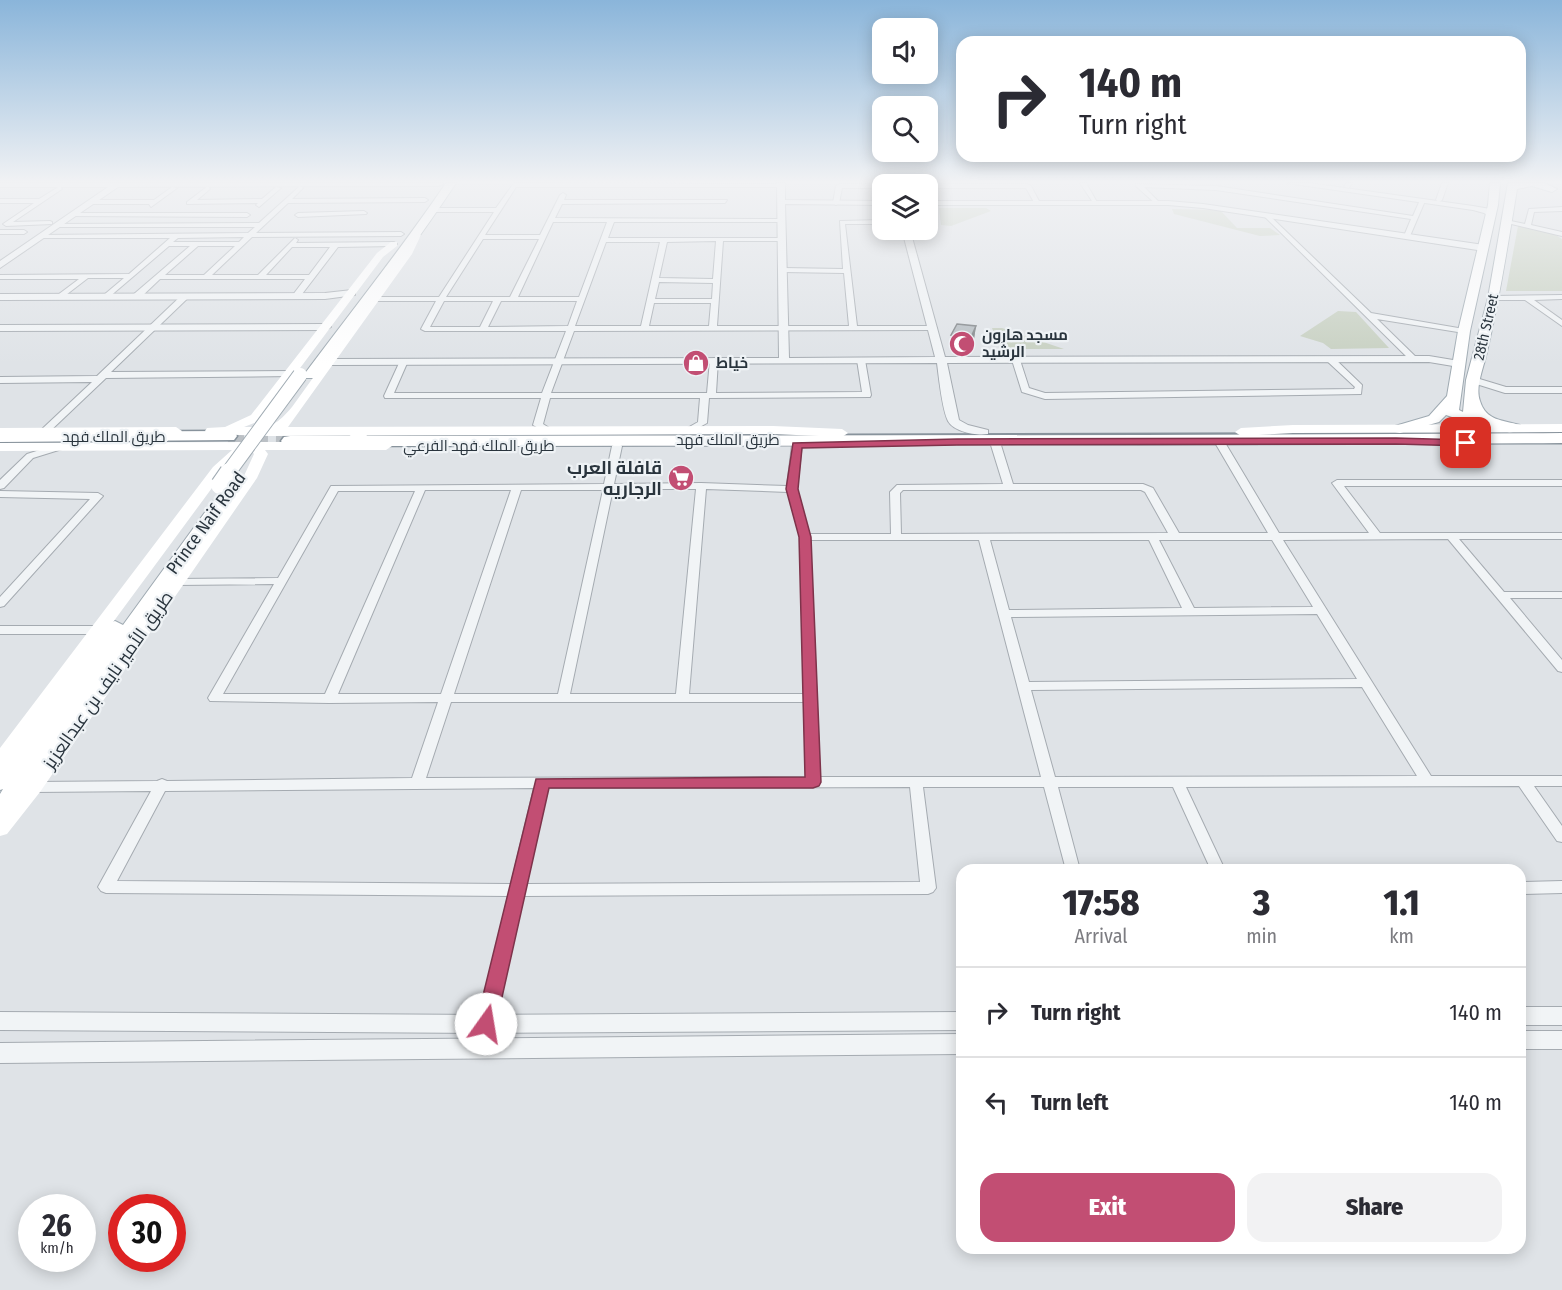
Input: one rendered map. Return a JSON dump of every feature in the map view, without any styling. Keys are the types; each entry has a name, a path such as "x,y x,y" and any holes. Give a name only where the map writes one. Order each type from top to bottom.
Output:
{"highway":[{"name":"طريق الملك فهد","path":"291,441 874,440 957,442 990,437 1241,432 1294,434 1562,433"},
{"name":"طريق الملك فهد","path":"291,441 842,433 1219,441 1398,435 1562,438"},
{"name":"طريق الملك فهد","path":"2,443 230,439"}],"main road":[{"name":"Prince Naif Road","path":"303,378 324,330 380,255 392,243"},
{"name":"Prince Naif Road","path":"0,813 394,243"},
{"name":"Prince Naif Road","path":"303,378 409,243"},
{"name":"Prince Naif Road","path":"264,408 280,388 303,378 329,362 407,254 412,243"},
{"name":"28th Street","path":"1454,396 1464,331 1485,243"},
{"name":"28th Street","path":"1472,400 1473,380 1494,298 1503,243"},
{"path":"280,388 285,392 296,393 303,378"},
{"path":"303,378 295,421 300,426 324,432"},
{"path":"1454,396 1451,412 1459,416 1469,416 1472,400"},
{"path":"1398,435 1434,419 1454,396"},
{"path":"1472,400 1481,418 1490,423 1515,428"},
{"path":"232,478 261,454 256,426 264,408"},
{"path":"2,443 59,447 152,439 243,424 255,418 264,408"},
{"path":"232,478 235,454 282,426 296,410"},
{"name":"طريق الملك فهد الفرعي","path":"291,441 365,439 543,428 842,433"},
{"path":"1398,435 1515,428 1562,428"},
{"path":"210,431 230,439"},
{"path":"0,432 44,432 152,439 194,446 219,453 232,478"},
{"name":"طريق الملك فهد الفرعي","path":"291,441 324,432 365,439 617,446 957,442"},
{"path":"1241,432 1398,435 1562,443"},
{"path":"194,446 230,439 245,433 259,439 291,441"},
{"path":"232,478 278,453 291,441"},
{"name":"Prince Naif Road","path":"0,782 232,478"},
{"name":"طريق الأمير نايف بن عبدالعزيز","path":"0,829 33,787 176,582 232,478"},
{"name":"طريق الأمير نايف بن عبدالعزيز","path":"0,761 99,630 232,478"}],"street":[{"path":"0,258 25,243"},
{"path":"0,265 28,243"},
{"path":"260,277 290,245 342,243"},
{"path":"477,243 441,299 425,329 933,328"},
{"path":"513,299 540,243"},
{"path":"543,428 546,395 602,243"},
{"path":"645,328 663,243"},
{"path":"713,328 720,243"},
{"path":"782,243 784,360"},
{"path":"844,243 853,328"},
{"path":"910,243 941,360 954,421 964,428 990,437 1008,486"},
{"path":"1295,243 1414,359"},
{"path":"1453,243 1484,248"},
{"path":"108,296 168,244 240,244"},
{"path":"137,296 196,244"},
{"path":"206,277 240,244"},
{"path":"296,296 336,244"},
{"path":"783,270 847,271"},
{"path":"62,296 87,276"},
{"path":"0,277 131,276"},
{"path":"159,277 310,277"},
{"path":"656,280 717,281"},
{"path":"683,301 685,281"},
{"path":"0,299 137,296 184,299 344,296 352,293"},
{"path":"1494,298 1562,297"},
{"path":"1527,298 1562,324"},
{"path":"0,299 336,300 344,304"},
{"path":"44,432 184,299"},
{"path":"375,299 582,299"},
{"path":"483,329 498,299"},
{"path":"651,301 715,301"},
{"path":"1369,315 1464,331"},
{"path":"0,328 150,331"},
{"path":"0,334 324,330"},
{"path":"1016,360 1025,390 1045,396 1358,392 1359,387 1330,359"},
{"path":"329,362 1429,359 1459,364"},
{"path":"689,430 702,423 714,360"},
{"path":"404,361 388,396 867,395 861,360"},
{"path":"0,380 102,377 303,378"},
{"path":"1473,380 1505,390 1562,390"},
{"path":"1219,441 1275,536 1427,781"},
{"path":"0,475 21,456 2,443"},
{"path":"797,445 792,489 805,537 813,782"},
{"path":"563,698 610,488 617,446"},
{"path":"0,486 30,456 59,447"},
{"path":"1377,536 1337,483 1562,483"},
{"path":"792,489 701,486 335,488 214,698 445,700 810,698"},
{"path":"682,698 701,486"},
{"path":"896,537 895,492 897,489 1008,486 1143,487 1149,490 1175,536"},
{"path":"417,783 517,488"},
{"path":"329,699 421,489"},
{"path":"0,494 99,496 0,604"},
{"path":"1152,536 1190,612"},
{"path":"1451,536 1562,668"},
{"path":"805,537 1562,536"},
{"path":"984,537 1072,864"},
{"path":"176,582 282,581"},
{"path":"1501,595 1562,595"},
{"path":"1005,614 1321,610"},
{"path":"0,630 99,630"},
{"path":"1024,686 1367,683"},
{"path":"1523,781 1562,837"},
{"path":"33,787 162,784 1562,781"},
{"path":"162,784 106,887 517,890 928,888 916,782"},
{"path":"1177,782 1215,864"},
{"path":"486,1024 542,783"},
{"path":"1526,888 1562,887"},
{"path":"1526,1016 1562,1016"},
{"path":"0,1021 486,1024 956,1021"},
{"path":"1526,1040 1562,1040"},
{"path":"0,1053 956,1044"}],"green space":[{"path":"1515,243 1562,243 1562,291 1506,291"},
{"path":"1338,311 1356,312 1389,348 1331,349 1323,343 1300,336"},
{"path":"992,328 1002,328 1064,349 1000,349"}],"building":[{"path":"957,324 976,326 971,337 951,335"}],"tunnel":[{"path":"228,436 294,437"}],"place":[{"name":"مسجد هارون الرشيد","path":"962,344"},
{"name":"خياط","path":"696,363"},
{"name":"قافلة العرب الرجاريه","path":"681,478"}],"route":[{"path":"486,1024 542,783 813,782 805,537 792,489 797,445 957,442 1396,441 1466,443"}]}
